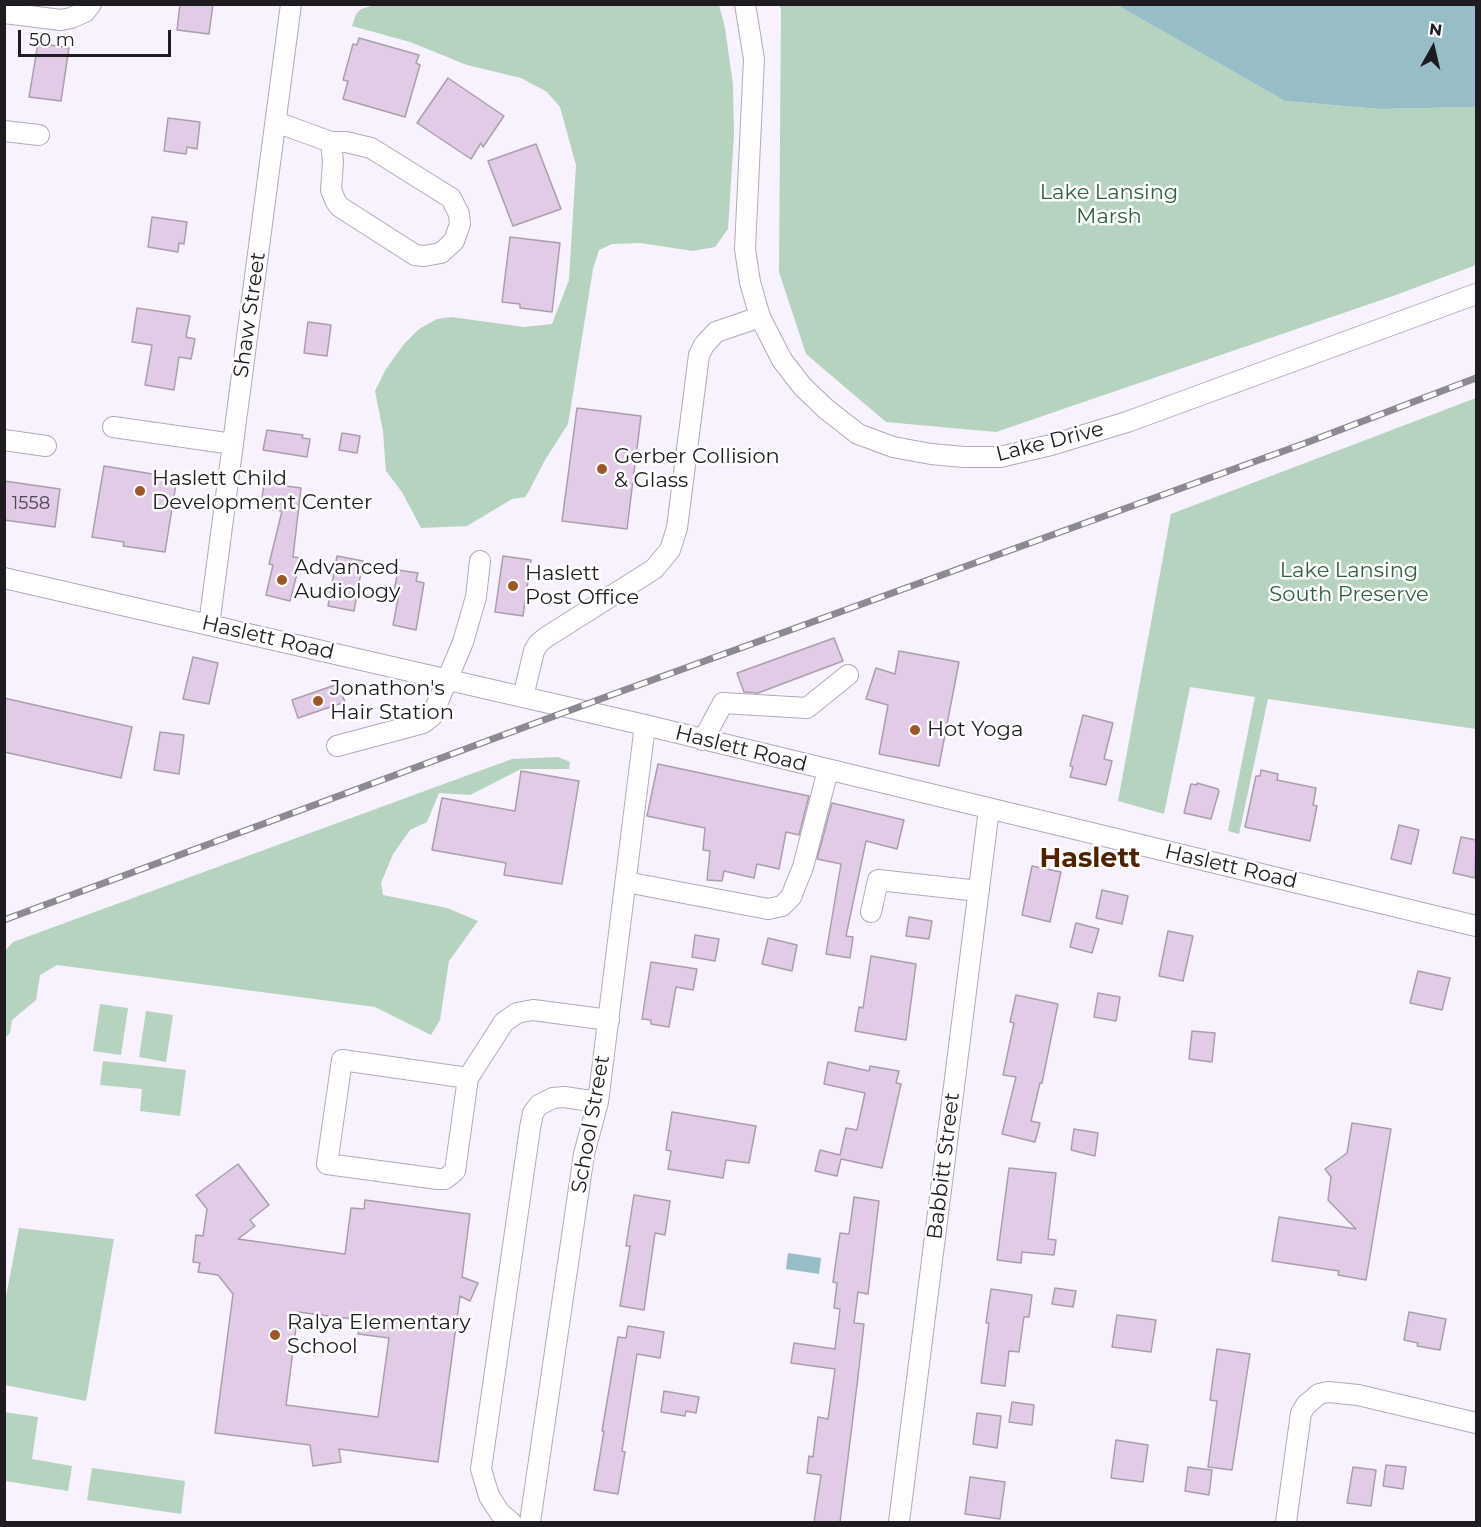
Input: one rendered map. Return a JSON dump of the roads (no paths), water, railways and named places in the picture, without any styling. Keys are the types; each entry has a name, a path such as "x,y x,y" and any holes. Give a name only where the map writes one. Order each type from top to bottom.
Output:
{"street":[{"path":"4,13 60,20 85,12 91,4"},
{"name":"Shaw Street","path":"209,625 291,4"},
{"name":"Lake Drive","path":"745,4 754,59 745,249 750,282 760,318 782,360 802,386 826,409 858,434 893,447 931,454 999,457 1051,445 1127,422 1476,294"},
{"path":"276,122 331,142 345,142 371,148 451,198 459,214 460,224 454,241 441,253 415,255 340,207 331,190 333,162 331,142"},
{"path":"4,131 39,135"},
{"path":"523,697 534,651 538,644 654,569 670,550 677,528 699,355 704,345 716,332 760,318"},
{"path":"113,427 233,444"},
{"path":"4,440 46,446"},
{"path":"337,746 426,721 433,714 463,642 476,597 480,561"},
{"name":"Haslett Road","path":"4,578 645,725 1476,926"},
{"path":"703,740 723,703 807,708 848,675"},
{"name":"School Street","path":"530,1522 584,1154 598,1102 645,725"},
{"path":"626,882 768,909 782,906 791,897 808,852 828,770"},
{"name":"Babbitt Street","path":"898,1522 989,809"},
{"path":"871,912 879,880 979,891"},
{"path":"468,1078 342,1060 327,1164 438,1179 451,1175 455,1171 468,1078 499,1028 510,1016 533,1010 609,1020"},
{"path":"511,1522 500,1513 489,1496 481,1469 533,1113 539,1105 553,1098 564,1097 598,1102"},
{"path":"1286,1522 1301,1413 1306,1405 1319,1394 1340,1392 1476,1423"}],"water":[{"path":"1117,5 1476,5 1476,107 1380,109 1285,101"},
{"path":"788,1253 821,1258 819,1274 786,1269"}],"railway":[{"path":"4,920 622,691 1303,444 1476,378"}],"place":[{"name":"Gerber Collision & Glass","path":"602,469"},
{"name":"Haslett Child Development Center","path":"140,491"},
{"name":"Advanced Audiology","path":"282,580"},
{"name":"Haslett Post Office","path":"513,586"},
{"name":"Jonathon's Hair Station","path":"318,701"},
{"name":"Hot Yoga","path":"915,730"},
{"name":"Ralya Elementary School","path":"275,1335"}],"district":[{"name":"Haslett","path":"1090,859"}],"park label":[{"name":"Lake Lansing Marsh","path":"1109,205"},
{"name":"Lake Lansing South Preserve","path":"1349,583"}]}
